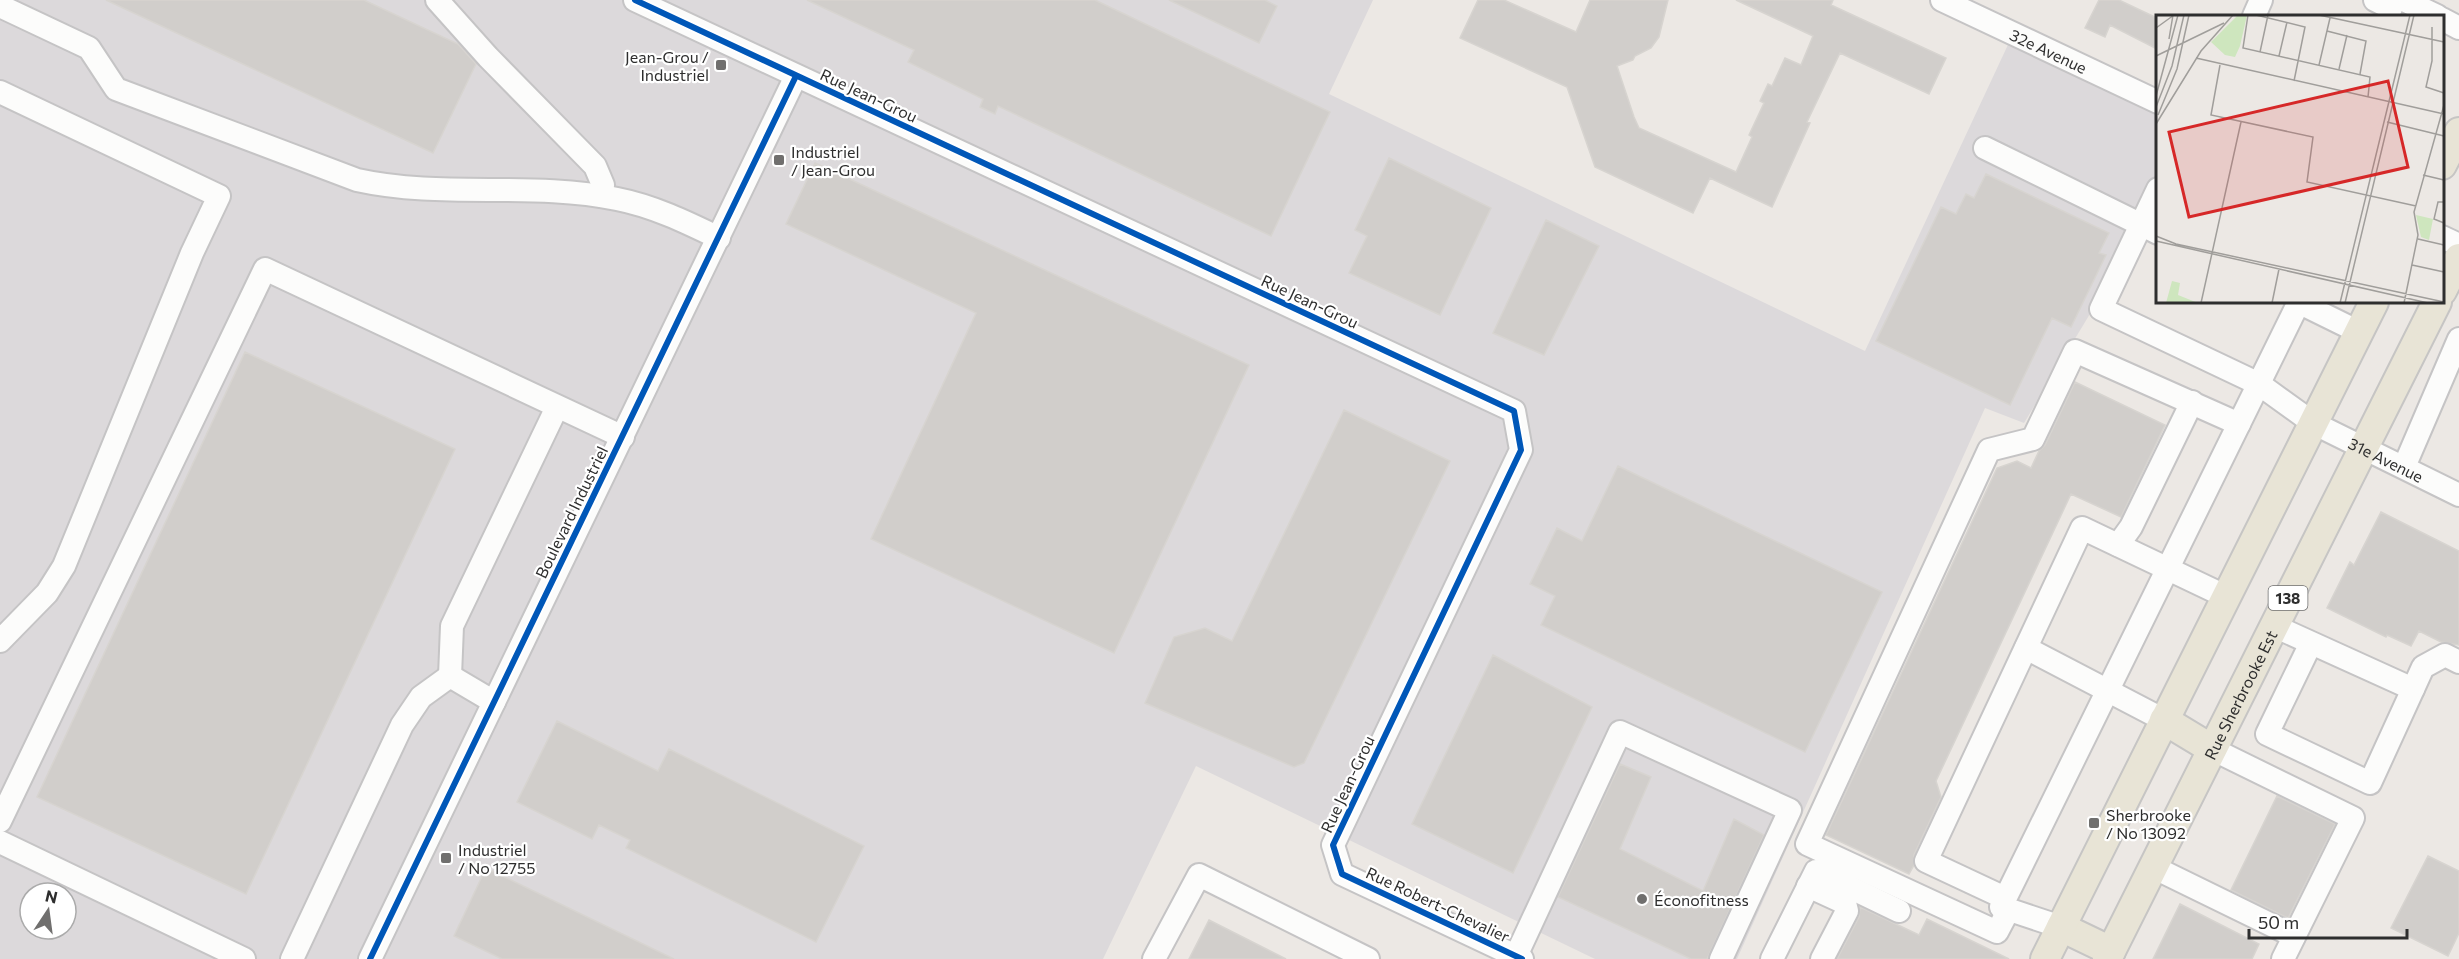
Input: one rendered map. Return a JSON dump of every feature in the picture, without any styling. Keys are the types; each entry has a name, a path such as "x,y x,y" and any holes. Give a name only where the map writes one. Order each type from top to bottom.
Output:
{"main road":[{"path":"2444,161 2459,132"},
{"path":"2444,287 2459,258"},
{"path":"2045,959 2374,303"},
{"name":"Rue Sherbrooke Est","path":"2115,956 2153,867 2436,303"},
{"path":"2164,720 2212,749"},
{"path":"2061,927 2115,956"}],"street":[{"path":"437,0 488,57 595,166 603,185 602,196"},
{"name":"Rue Jean-Grou","path":"634,0 1514,411 1521,450 1333,845 1342,874"},
{"name":"32e Avenue","path":"1942,0 2156,102"},
{"path":"2254,15 2261,0"},
{"path":"2376,0 2391,8 2394,0"},
{"path":"2404,0 2435,15"},
{"path":"0,6 89,48 116,89 357,180 382,186 420,190 555,192 602,196 645,206 673,216 719,238"},
{"path":"2444,21 2459,28"},
{"name":"Boulevard Industriel","path":"370,959 796,76"},
{"path":"0,92 219,196 192,254 64,566 47,592 0,641"},
{"path":"1985,148 2149,229 2156,194"},
{"name":"31e Avenue","path":"2149,229 2100,309 2259,384 2313,423 2459,495"},
{"path":"2444,238 2459,245"},
{"path":"0,820 265,269 623,437"},
{"path":"2239,424 2075,351 2033,439 1989,450 1807,844 1997,932 2007,904 2108,689 2259,384 2299,303"},
{"path":"2301,303 2359,332"},
{"path":"2404,467 2454,363 2459,339"},
{"path":"2118,545 2131,527 2192,402"},
{"path":"450,676 452,626 557,407"},
{"path":"2061,927 2007,904 1926,861 2082,528 2227,597"},
{"path":"2274,627 2413,689"},
{"path":"2310,643 2267,734 2370,783 2423,667 2445,655 2459,662"},
{"path":"2026,648 2164,720"},
{"path":"450,676 494,702"},
{"path":"292,959 402,725 421,697 450,676"},
{"path":"1519,958 1620,732 1791,810 1721,959"},
{"path":"2212,749 2353,818 2283,959"},
{"path":"0,842 244,959"},
{"path":"2153,867 2294,936"},
{"path":"1772,959 1816,871 1899,911"},
{"name":"Rue Robert-Chevalier","path":"1342,874 1519,958"},
{"path":"1155,959 1199,875 1368,959"},
{"path":"1808,886 1845,903 1847,911 1822,959"}],"shaded area":[{"path":"0,0 1373,0 1329,94 1865,351 2013,34 2156,102 2156,205 2024,423 1985,408 1737,959 1595,959 1196,766 1103,959 0,959"}],"building":[{"path":"106,0 364,0 458,44 476,64 433,153"},
{"path":"807,0 1095,0 1330,112 1271,236 998,106 995,114 980,107 983,99 908,62 914,50"},
{"path":"1169,0 1265,0 1277,6 1259,43"},
{"path":"1478,0 1504,0 1576,32 1590,0 1668,0 1659,37 1651,48 1635,56 1633,60 1617,66 1634,117 1639,128 1736,172 1752,137 1749,135 1764,103 1760,101 1768,84 1772,86 1785,58 1801,65 1813,36 1736,0 1833,0 1831,5 1946,58 1929,94 1840,53 1807,122 1810,123 1772,207 1710,178 1693,213 1595,167 1567,87 1460,38"},
{"path":"2099,0 2119,0 2156,18 2156,48 2110,25 2105,37 2085,28"},
{"path":"1389,158 1491,208 1440,315 1349,273 1367,236 1355,230"},
{"path":"815,163 1249,365 1114,653 871,539 976,313 786,224"},
{"path":"1986,174 2109,233 2099,253 2106,255 2071,327 2052,318 2010,405 1876,341 1941,207 1956,214 1966,194 1974,198"},
{"path":"1546,220 1599,246 1544,355 1493,333"},
{"path":"245,352 455,449 246,894 37,797"},
{"path":"2075,382 2165,425 2121,517 2071,494 1936,781 1941,797 1914,855 1914,865 1909,874 1826,835 1997,468 2017,461 2031,468 2039,451 2045,445"},
{"path":"1344,410 1450,461 1304,763 1294,767 1145,703 1174,637 1205,628 1232,641"},
{"path":"1618,466 1882,592 1805,752 1541,625 1555,596 1530,584 1557,528 1582,541"},
{"path":"2381,512 2459,551 2459,645 2441,642 2419,631 2411,646 2387,635 2386,637 2327,608 2350,562 2354,565"},
{"path":"1493,655 1592,707 1513,873 1412,824"},
{"path":"557,721 658,771 669,749 864,846 816,942 626,848 630,840 599,825 592,839 517,802"},
{"path":"1620,764 1651,777 1620,849 1703,891 1734,819 1764,835 1707,959 1691,959 1558,897"},
{"path":"2277,796 2335,824 2288,918 2231,890"},
{"path":"2428,856 2459,871 2459,933 2448,956 2391,928"},
{"path":"486,868 674,959 502,959 454,936"},
{"path":"2180,904 2259,944 2252,959 2153,959"},
{"path":"1860,907 1919,935 1927,919 2009,959 1837,959 1859,917"},
{"path":"1209,920 1286,959 1189,959"}],"cycle path":[{"path":"635,0 1514,411 1521,450 1333,845 1342,874 1522,959"},
{"path":"370,959 796,76"}],"place":[{"name":"Jean-Grou / Industriel","path":"721,65"},
{"name":"Industriel / Jean-Grou","path":"779,160"},
{"name":"Sherbrooke / No 13092","path":"2094,823"},
{"name":"Industriel / No 12755","path":"446,858"},
{"name":"Éconofitness","path":"1642,899"}]}
